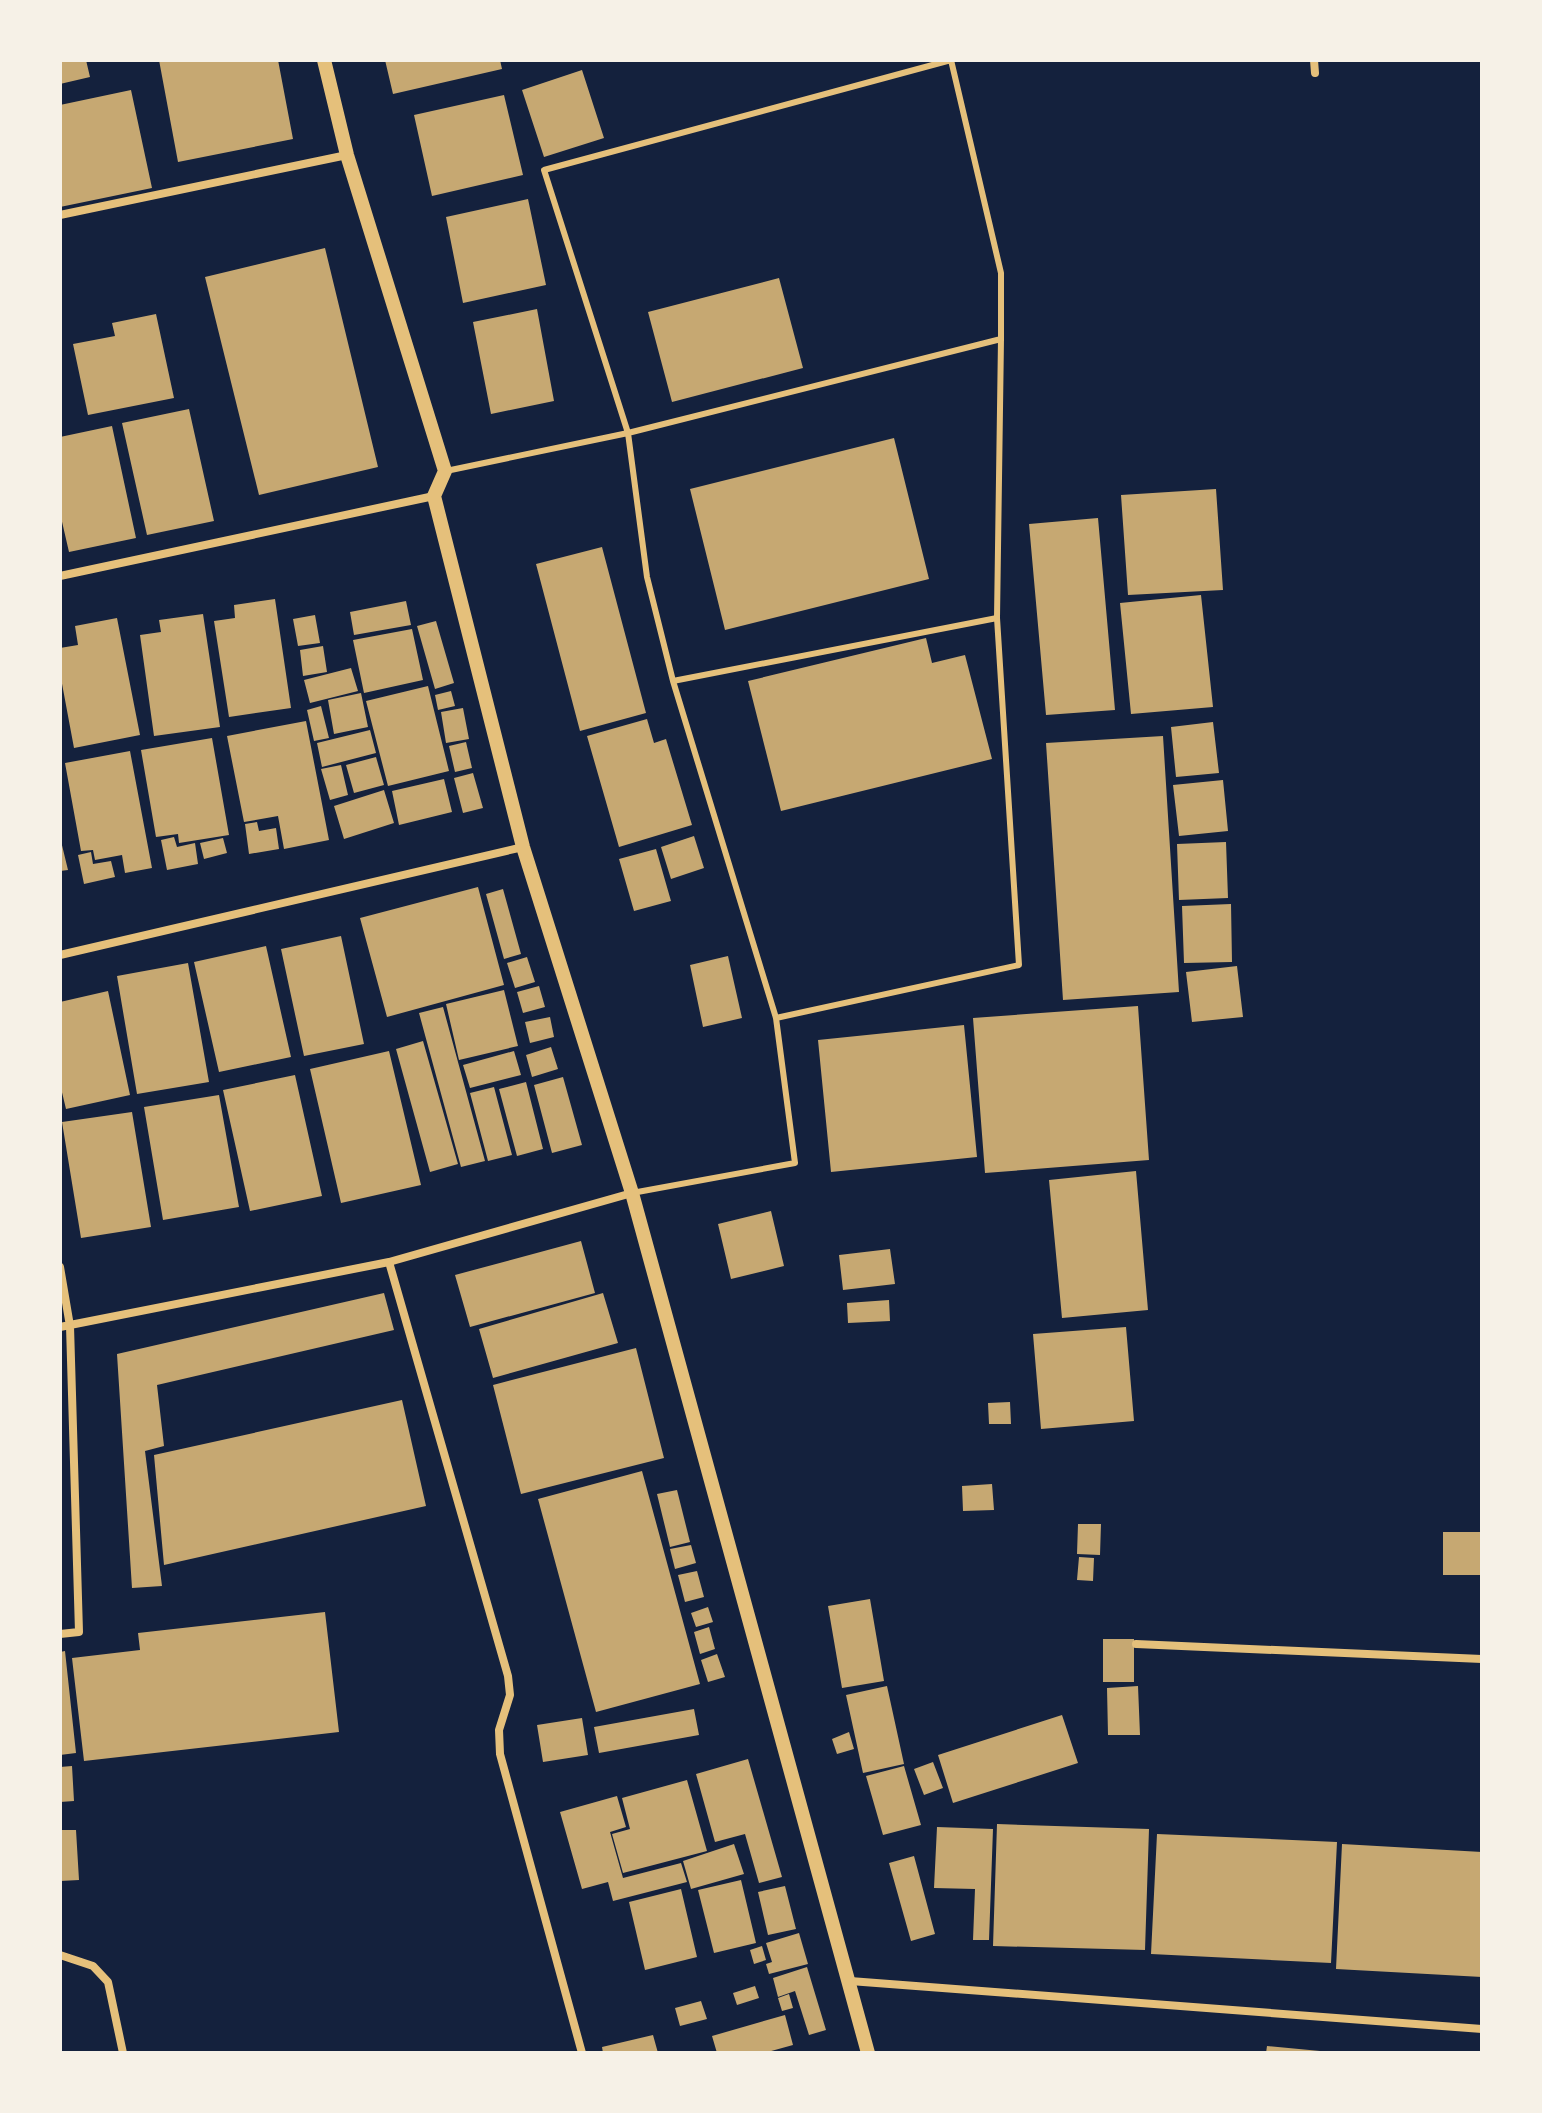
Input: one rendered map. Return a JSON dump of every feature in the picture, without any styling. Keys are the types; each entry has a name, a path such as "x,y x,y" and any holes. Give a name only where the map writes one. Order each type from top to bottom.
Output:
{"street":[{"path":"324,60 347,155 445,471 434,496 523,847 632,1193 868,2053"},
{"path":"1314,60 1315,73"},
{"path":"60,215 347,155"},
{"path":"60,576 434,496"},
{"path":"60,955 523,847"},
{"path":"60,1327 389,1262 632,1193"},
{"path":"389,1262 508,1676 510,1695 499,1730 500,1754 582,2053"},
{"path":"60,1267 70,1326 79,1632 60,1634"},
{"path":"1136,1644 1482,1659"},
{"path":"60,1955 93,1966 108,1982 123,2053"},
{"path":"850,1981 1482,2029"}],"lane":[{"path":"632,1193 795,1163 776,1018 673,681 647,577 628,433 544,170 951,60 1001,273 997,618 1019,965 776,1018"},
{"path":"445,471 628,433 1001,339"},
{"path":"673,681 997,618"}],"building":[{"path":"60,60 86,60 90,77 60,84"},
{"path":"159,60 278,60 293,139 178,162"},
{"path":"385,60 500,60 502,69 393,94"},
{"path":"582,70 604,138 544,157 522,90"},
{"path":"131,90 152,188 60,207 60,105"},
{"path":"504,95 523,175 432,196 414,115"},
{"path":"528,199 546,285 463,303 446,217"},
{"path":"325,248 378,467 259,495 205,277"},
{"path":"779,278 803,368 672,402 648,312"},
{"path":"537,309 554,401 491,414 473,322"},
{"path":"156,314 174,398 88,415 73,344 115,336 112,323"},
{"path":"189,409 214,521 147,535 122,423"},
{"path":"112,426 136,538 69,552 60,513 60,437"},
{"path":"894,438 929,579 725,630 690,489"},
{"path":"1216,489 1223,590 1128,595 1121,495"},
{"path":"1098,518 1115,710 1046,715 1029,524"},
{"path":"602,547 646,713 580,731 536,564"},
{"path":"1201,595 1213,707 1131,714 1120,603"},
{"path":"275,599 291,708 229,717 214,621 235,618 234,605"},
{"path":"406,601 411,625 354,635 350,612"},
{"path":"203,614 220,727 154,736 140,635 161,632 159,620"},
{"path":"315,615 320,643 298,646 293,619"},
{"path":"117,618 140,735 74,748 60,673 60,648 78,645 75,626"},
{"path":"436,621 454,683 435,689 417,626"},
{"path":"412,629 423,680 364,693 353,640"},
{"path":"926,638 932,663 965,655 992,759 781,811 748,681"},
{"path":"323,646 327,672 303,676 300,650"},
{"path":"351,668 358,691 310,703 304,680"},
{"path":"428,686 449,771 388,786 366,701"},
{"path":"451,691 455,706 438,710 435,695"},
{"path":"361,693 368,727 334,734 328,700"},
{"path":"321,706 329,738 314,741 307,710"},
{"path":"463,708 469,739 446,743 441,712"},
{"path":"647,719 654,743 666,739 692,825 619,847 587,736"},
{"path":"306,721 329,840 284,849 278,816 244,822 227,736"},
{"path":"1213,722 1219,773 1176,777 1171,727"},
{"path":"370,730 376,753 322,767 317,743"},
{"path":"1163,736 1179,992 1063,1000 1046,743"},
{"path":"212,738 229,835 179,843 178,834 156,837 141,750"},
{"path":"466,742 472,768 455,772 449,746"},
{"path":"130,751 152,868 125,873 122,855 95,860 93,850 81,851 65,763"},
{"path":"376,757 384,785 354,793 346,765"},
{"path":"341,765 348,795 330,800 321,769"},
{"path":"473,773 483,808 463,813 454,778"},
{"path":"444,779 452,812 399,825 392,791"},
{"path":"1223,780 1228,831 1179,836 1173,785"},
{"path":"384,790 394,823 344,839 334,806"},
{"path":"257,822 259,831 276,828 279,849 249,854 245,824"},
{"path":"694,836 704,868 671,879 661,847"},
{"path":"60,837 68,870 60,871"},
{"path":"174,837 177,847 195,843 198,864 167,870 161,840"},
{"path":"223,838 227,853 204,859 200,843"},
{"path":"1226,842 1228,898 1179,900 1177,844"},
{"path":"656,849 671,901 634,911 619,859"},
{"path":"91,852 93,864 111,861 115,877 84,884 78,855"},
{"path":"478,887 504,985 387,1017 360,918"},
{"path":"503,889 521,954 504,959 486,894"},
{"path":"1231,904 1232,962 1184,963 1182,906"},
{"path":"341,936 364,1044 304,1056 281,949"},
{"path":"266,946 291,1057 219,1072 194,962"},
{"path":"728,956 742,1018 703,1027 690,965"},
{"path":"527,957 535,982 515,988 507,963"},
{"path":"188,963 209,1082 137,1094 117,976"},
{"path":"1237,966 1243,1017 1192,1022 1186,972"},
{"path":"539,986 545,1007 523,1013 517,992"},
{"path":"504,990 518,1046 459,1060 446,1004"},
{"path":"108,991 130,1095 66,1109 60,1084 60,1002"},
{"path":"1138,1006 1149,1160 985,1173 973,1018"},
{"path":"443,1007 485,1161 461,1167 419,1013"},
{"path":"550,1017 554,1037 530,1043 525,1022"},
{"path":"964,1025 977,1157 831,1172 818,1040"},
{"path":"423,1041 458,1164 430,1172 396,1049"},
{"path":"551,1047 558,1069 532,1077 526,1055"},
{"path":"389,1051 421,1185 341,1203 310,1069"},
{"path":"514,1051 521,1075 470,1088 463,1065"},
{"path":"295,1075 322,1196 250,1211 223,1090"},
{"path":"563,1077 582,1145 552,1153 534,1085"},
{"path":"526,1082 543,1149 517,1156 499,1089"},
{"path":"494,1087 512,1155 488,1161 470,1093"},
{"path":"219,1095 239,1207 163,1220 144,1107"},
{"path":"132,1112 151,1227 81,1238 62,1122"},
{"path":"1136,1171 1148,1310 1062,1318 1049,1180"},
{"path":"771,1211 784,1266 731,1279 718,1224"},
{"path":"581,1241 595,1293 470,1327 455,1275"},
{"path":"890,1249 895,1284 843,1290 839,1255"},
{"path":"384,1293 394,1330 157,1385 164,1446 145,1451 162,1586 132,1588 117,1354"},
{"path":"603,1293 618,1343 493,1378 479,1329"},
{"path":"889,1300 890,1321 848,1323 847,1303"},
{"path":"1126,1327 1134,1421 1041,1429 1033,1334"},
{"path":"636,1348 664,1458 521,1494 493,1385"},
{"path":"402,1400 426,1506 164,1565 154,1455"},
{"path":"1010,1402 1011,1424 989,1424 988,1403"},
{"path":"642,1471 700,1684 596,1712 538,1499"},
{"path":"992,1484 994,1510 963,1511 962,1486"},
{"path":"677,1490 690,1542 670,1547 657,1494"},
{"path":"1078,1524 1101,1524 1100,1555 1077,1554"},
{"path":"1443,1532 1482,1532 1482,1575 1443,1575"},
{"path":"691,1545 696,1563 675,1569 670,1549"},
{"path":"1079,1557 1094,1558 1093,1581 1077,1580"},
{"path":"697,1571 704,1597 685,1602 678,1575"},
{"path":"870,1599 884,1681 842,1688 828,1606"},
{"path":"708,1607 713,1622 696,1627 691,1613"},
{"path":"325,1612 339,1732 84,1761 72,1658 140,1650 138,1633"},
{"path":"709,1627 715,1649 700,1654 694,1632"},
{"path":"1103,1639 1134,1639 1134,1682 1103,1682"},
{"path":"65,1651 76,1753 60,1755 60,1652"},
{"path":"717,1654 725,1677 708,1682 701,1660"},
{"path":"887,1686 904,1764 863,1773 846,1695"},
{"path":"1138,1686 1140,1735 1108,1735 1107,1688"},
{"path":"694,1709 699,1735 599,1753 594,1727"},
{"path":"1062,1715 1078,1763 953,1803 938,1755"},
{"path":"582,1718 588,1755 543,1762 537,1725"},
{"path":"849,1732 854,1749 837,1754 832,1739"},
{"path":"748,1759 782,1877 759,1883 745,1834 715,1842 696,1774"},
{"path":"933,1762 943,1788 924,1795 914,1769"},
{"path":"72,1766 74,1801 60,1802 60,1767"},
{"path":"904,1766 921,1825 883,1835 866,1776"},
{"path":"687,1780 707,1851 623,1873 612,1834 630,1829 622,1798"},
{"path":"617,1796 626,1827 610,1832 623,1878 681,1863 687,1882 613,1901 608,1882 582,1889 560,1812"},
{"path":"997,1824 1149,1829 1145,1950 993,1946"},
{"path":"937,1827 993,1829 989,1940 973,1940 975,1889 934,1888"},
{"path":"60,1830 76,1830 79,1880 60,1881"},
{"path":"1157,1834 1337,1842 1331,1963 1151,1954"},
{"path":"734,1844 744,1874 691,1889 683,1861"},
{"path":"1342,1844 1482,1852 1482,1977 1336,1969"},
{"path":"914,1856 935,1934 911,1941 889,1863"},
{"path":"741,1880 756,1943 714,1953 698,1890"},
{"path":"785,1886 796,1929 768,1935 758,1892"},
{"path":"681,1889 697,1957 645,1970 629,1902"},
{"path":"799,1933 808,1964 769,1974 766,1964 772,1962 766,1943"},
{"path":"762,1946 766,1960 754,1964 750,1950"},
{"path":"807,1967 826,2030 809,2035 795,1991 778,1997 773,1978"},
{"path":"755,1986 759,1998 737,2005 733,1993"},
{"path":"789,1994 793,2008 782,2011 778,1998"},
{"path":"701,2001 707,2019 680,2026 675,2008"},
{"path":"785,2015 793,2045 764,2053 717,2053 712,2036"},
{"path":"653,2035 658,2053 603,2053 602,2047"},
{"path":"1267,2046 1320,2051 1320,2053 1266,2053"}]}
